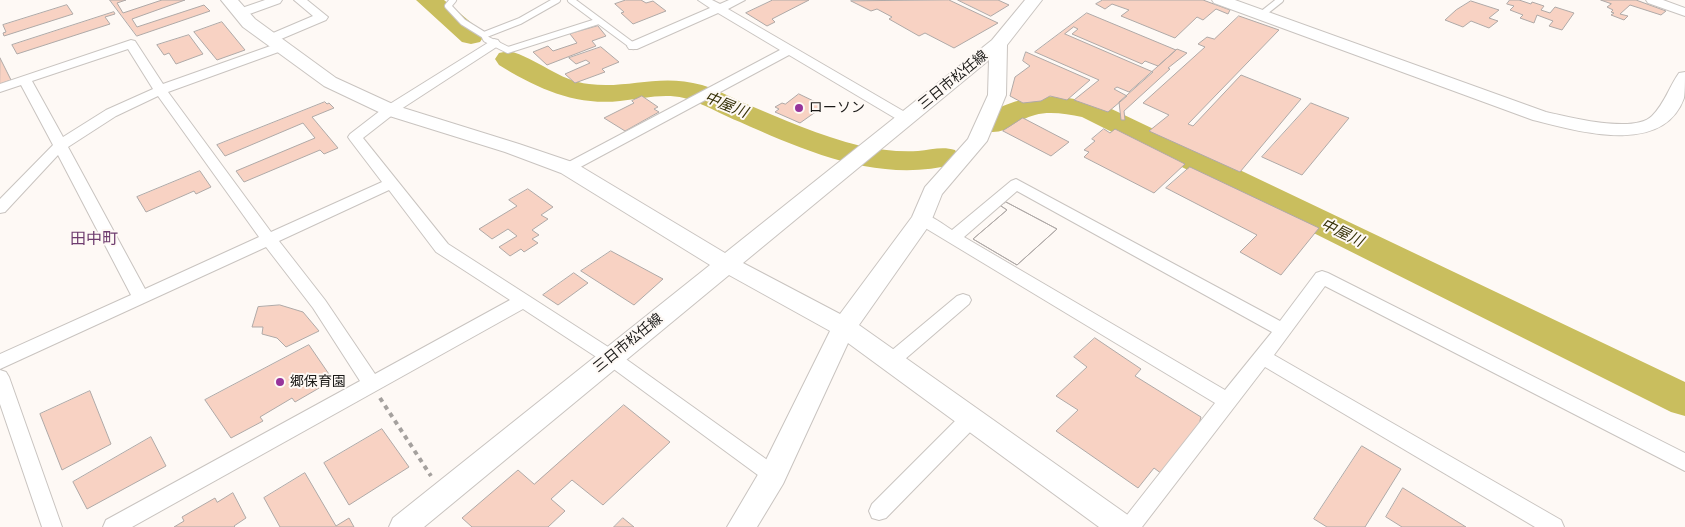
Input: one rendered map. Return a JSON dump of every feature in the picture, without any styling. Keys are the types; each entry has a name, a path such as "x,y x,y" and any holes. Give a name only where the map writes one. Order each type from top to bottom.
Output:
{"street":[{"path":"234,7 276,0"},
{"path":"0,208 61,146 86,128 126,105 275,43 322,17 300,0"},
{"path":"704,0 905,118"},
{"path":"633,46 739,0"},
{"name":"三日市松任線","path":"403,527 610,357 998,44 1034,0"},
{"path":"1220,0 1540,116 1585,127 1629,130 1658,122 1672,104 1685,77"},
{"path":"1652,0 1685,12"},
{"path":"234,7 248,23 330,82 390,110 512,148 568,168 726,264 844,327 1122,527"},
{"path":"489,39 355,137 442,248 610,357 774,474"},
{"path":"0,88 131,44 162,91 268,239 319,304 372,384"},
{"path":"741,527 774,474 844,327 922,219 932,192 977,141 997,95 998,44"},
{"path":"568,168 788,51"},
{"path":"25,80 140,297"},
{"path":"0,362 390,184"},
{"path":"954,237 1016,184 1283,330"},
{"path":"922,219 1227,401"},
{"path":"1130,527 1263,357 1322,277 1685,462"},
{"path":"113,527 524,300"},
{"path":"891,361 963,300"},
{"path":"1263,357 1554,527"},
{"path":"0,377 52,527"},
{"path":"879,511 971,418"}],"lane":[{"path":"453,0 448,6 463,22 508,50 599,21"},
{"path":"489,39 557,0"},
{"path":"571,0 633,46"},
{"path":"1261,15 1280,0"}],"path":[{"path":"372,384 442,494"}],"building":[{"path":"110,0 126,0 117,3 123,13 162,0 185,0 132,19 137,27 204,5 210,11 137,36"},
{"path":"626,0 641,0 646,3 653,1 666,11 633,24 621,13 624,12 615,4"},
{"path":"773,0 809,0 772,19 775,22 767,26 746,13"},
{"path":"949,0 998,23 954,48 925,33 919,36 889,19 892,17 877,9 871,11 851,1"},
{"path":"958,0 998,0 1009,5 991,16"},
{"path":"1103,0 1203,0 1230,10 1228,14 1216,9 1203,20 1197,17 1175,38 1121,16 1129,10 1112,4 1105,9 1096,4"},
{"path":"1510,0 1519,0 1531,4 1532,2 1544,6 1541,10 1550,13 1555,7 1574,13 1562,30 1549,26 1553,21 1537,15 1534,23 1520,18 1523,15 1510,10 1514,6 1507,4"},
{"path":"1601,0 1636,0 1666,11 1661,15 1630,5 1620,14 1628,16 1624,20 1611,15 1614,13 1611,12 1613,10 1607,7 1611,4"},
{"path":"1471,1 1499,10 1489,18 1498,21 1489,28 1471,21 1463,27 1445,20 1456,10"},
{"path":"67,5 73,14 4,36 3,33 6,32 3,25"},
{"path":"114,12 115,14 105,17 110,24 17,54 12,45"},
{"path":"1087,13 1176,50 1129,92 1117,87 1114,89 1127,96 1108,112 1074,100 1099,80 1035,52"},
{"path":"1239,16 1279,30 1188,124 1193,126 1241,75 1301,99 1240,172 1149,131 1169,115 1143,103 1205,47 1198,44 1207,37 1214,39"},
{"path":"222,22 245,50 217,60 194,32"},
{"path":"598,26 606,36 592,41 596,46 547,65 533,52 548,46 553,51 577,43 570,34"},
{"path":"1074,27 1078,29 1072,34 1142,64 1145,61 1158,66 1177,49 1187,53 1168,68 1170,69 1124,111 1125,120 1121,120 1119,102 1153,72 1065,34"},
{"path":"189,35 203,54 176,64 169,53 164,55 157,45"},
{"path":"601,47 619,62 602,69 605,72 575,83 565,74 590,63 586,60 576,64 569,58"},
{"path":"1026,52 1090,80 1067,100 1050,96 1041,101 1023,103 1010,96 1015,77 1030,66 1023,61"},
{"path":"0,58 11,80 0,84"},
{"name":"ローソン","path":"799,94 824,106 800,123 775,112 779,109 775,107 782,103 785,104"},
{"path":"642,96 658,107 654,109 659,112 625,131 604,118 634,103 632,101"},
{"path":"325,102 334,108 312,117 338,148 324,154 320,150 244,182 236,171 315,138 303,123 225,156 217,145"},
{"path":"1311,103 1349,118 1302,175 1262,157"},
{"path":"1023,118 1069,142 1051,156 1003,131"},
{"path":"1104,129 1110,133 1115,129 1185,164 1154,193 1084,157 1089,152 1084,150 1095,141 1092,139"},
{"path":"1190,167 1319,228 1281,275 1240,252 1257,235 1166,188"},
{"path":"200,171 211,187 196,194 194,191 146,212 137,197"},
{"path":"528,189 553,207 541,215 548,219 532,230 539,235 532,239 538,243 524,252 521,249 510,256 499,247 517,236 508,229 492,239 479,229 517,206 509,200"},
{"path":"1006,202 1057,229 1017,265 973,239 1007,210 1001,206"},
{"path":"1006,202 1057,229 1017,265 973,239 1007,210 1001,206"},
{"path":"611,251 663,279 634,305 581,271"},
{"path":"574,273 588,283 558,305 543,295"},
{"path":"280,305 303,312 319,331 286,347 277,338 262,334 263,327 252,327 258,307"},
{"path":"1095,338 1141,369 1135,376 1201,417 1198,428 1162,474 1154,468 1138,488 1056,431 1078,410 1056,396 1087,367 1074,357"},
{"path":"309,345 333,380 295,402 292,398 260,417 263,421 231,438 205,400"},
{"path":"90,391 111,444 62,470 40,414"},
{"path":"624,405 670,442 603,505 572,480 551,499 565,511 548,527 472,527 462,518 518,470 534,484"},
{"path":"382,429 409,467 349,505 324,463"},
{"path":"151,437 166,466 87,509 73,482"},
{"path":"1362,446 1401,469 1365,527 1327,527 1314,519"},
{"path":"305,473 336,526 349,518 354,527 280,527 264,498"},
{"path":"1403,488 1466,527 1402,527 1386,517"},
{"path":"233,493 246,518 235,527 174,527 184,521 182,517 215,498 217,502"},
{"path":"623,518 634,527 614,527"}],"waterway":[{"name":"中屋川","path":"429,0 471,36"},
{"name":"中屋川","path":"509,59 548,81 588,93 619,93 664,88 691,91 837,150 891,160 917,161 944,157"},
{"name":"中屋川","path":"995,124 1018,110 1040,105 1062,105 1089,109 1685,400"}],"place":[{"name":"ローソン","path":"799,108"},
{"name":"郷保育園","path":"280,382"}],"district":[{"name":"田中町","path":"94,239"}]}
